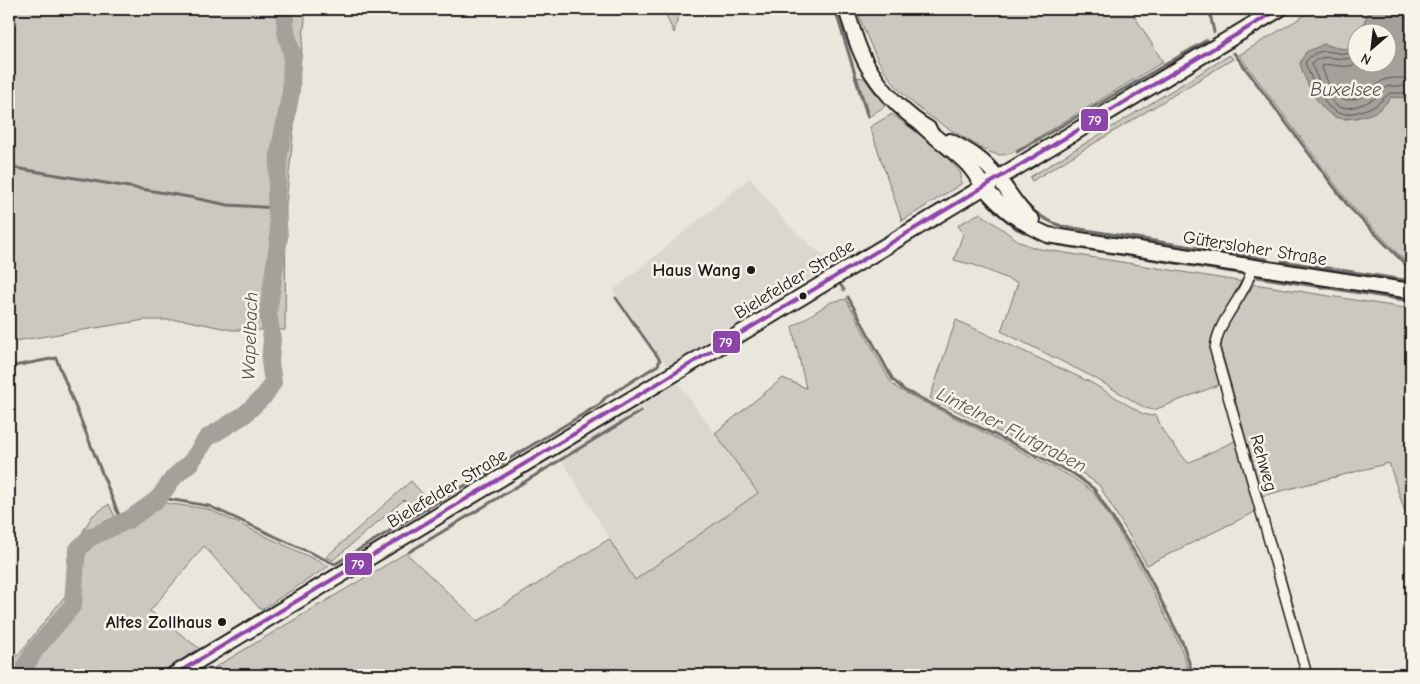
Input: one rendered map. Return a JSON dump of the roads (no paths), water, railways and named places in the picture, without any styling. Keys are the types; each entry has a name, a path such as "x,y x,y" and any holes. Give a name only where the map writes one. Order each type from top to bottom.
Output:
{"main road":[{"path":"846,9 856,39 871,72 897,104 922,125"},
{"name":"Bielefelder Straße","path":"174,675 1279,9"},
{"name":"Gütersloher Straße","path":"922,125 980,158 998,178 1016,205 1030,218 1050,230 1094,242"},
{"name":"Gütersloher Straße","path":"922,125 970,167 984,187 1008,212 1026,225 1048,235 1411,292"}],"street":[{"name":"Rehweg","path":"1252,266 1250,279 1218,332 1215,350 1307,675"}],"water":[{"name":"Buxelsee","path":"1373,9 1411,9 1411,98 1391,97 1379,110 1351,119 1335,117 1323,108 1313,94 1300,63 1306,52 1324,44 1337,48 1348,48 1348,72 1398,72 1398,22 1364,22 1369,11"}],"waterway":[{"name":"Wapelbach","path":"20,675 35,650 73,605 78,549 89,538 130,519 155,501 174,477 191,462 207,438 244,415 265,395 273,382 270,362 272,339 268,313 279,237 276,199 279,154 291,92 292,53 286,32 284,9"},
{"path":"835,9 868,116"},
{"path":"1209,9 1214,32"},
{"path":"1017,152 1207,40"},
{"path":"1234,53 1349,207 1411,270"},
{"path":"9,167 228,205 277,208"},
{"path":"1023,200 1040,216 1061,226 1267,259"},
{"path":"995,211 1017,229 1047,243 1245,274"},
{"path":"1282,261 1411,281"},
{"path":"1258,277 1411,301"},
{"name":"Lintelner Flutgraben","path":"840,284 844,290"},
{"name":"Lintelner Flutgraben","path":"848,297 893,380 904,390 1074,474 1094,489 1144,567 1183,644 1193,675"},
{"path":"155,501 162,498 209,506 335,564 600,404 605,398 658,365 660,360 616,298"},
{"path":"9,367 56,358 122,523"},
{"path":"409,552 641,411"},
{"path":"1265,511 1299,629"}],"place":[{"name":"Haus Wang","path":"751,270"},
{"name":"Altes Zollhaus","path":"222,622"}]}
